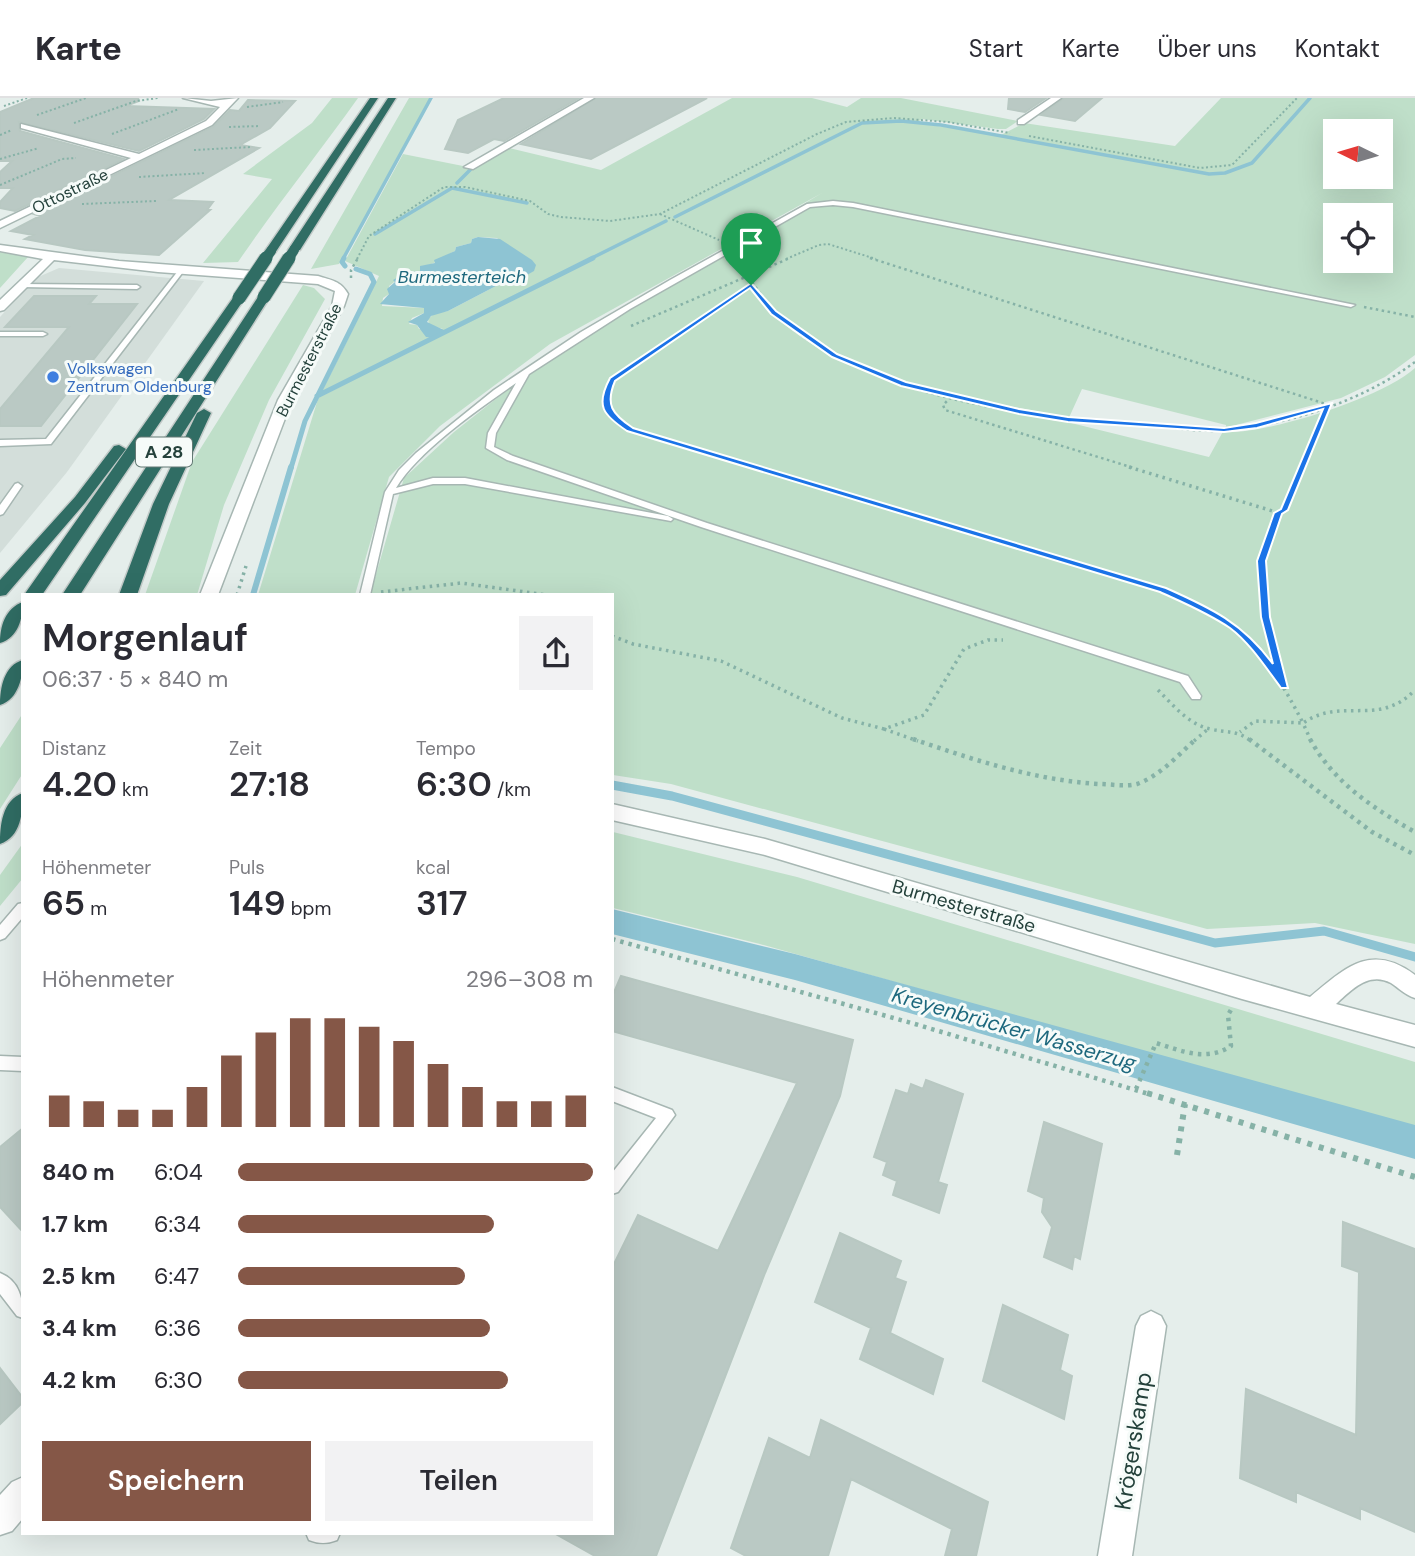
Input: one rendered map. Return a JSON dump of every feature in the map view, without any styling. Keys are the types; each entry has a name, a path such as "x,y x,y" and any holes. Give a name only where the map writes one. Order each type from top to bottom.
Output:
{"highway":[{"name":"A 28","path":"35,593 374,98"},
{"name":"A 28","path":"72,593 392,98"},
{"path":"129,593 161,504 194,430 240,355 239,335"},
{"path":"0,591 80,500 128,438 157,416"},
{"path":"0,637 21,611"},
{"path":"0,698 21,669"},
{"path":"0,836 21,805"}],"street":[{"path":"187,98 211,104 228,104"},
{"path":"468,167 590,98"},
{"path":"1021,122 1057,98"},
{"name":"Ottostraße","path":"0,225 209,122 228,104"},
{"name":"Ottostraße","path":"24,126 104,149 144,155"},
{"name":"Burmesterstraße","path":"0,248 51,257 180,272 318,280 337,285 342,294 338,306 285,400 210,593"},
{"path":"0,307 51,257"},
{"name":"Burmesterstraße","path":"614,812 765,848 1242,989 1415,1035"},
{"path":"1314,1008 1360,970 1378,967 1401,976 1415,988"},
{"name":"Krögerskamp","path":"1115,1556 1151,1326"},
{"path":"0,1519 21,1495"}],"lane":[{"path":"365,593 389,492 397,477 414,458 555,350 809,205 833,202 1352,305"},
{"path":"0,443 48,443 180,272"},
{"path":"22,285 136,287"},
{"path":"0,334 43,334"},
{"path":"527,369 492,433 490,448 510,458 704,525 1184,679 1196,696"},
{"path":"389,492 433,481 465,481 704,525"},
{"path":"0,512 18,486"},
{"path":"0,934 21,910"},
{"path":"0,1063 21,1064"},
{"path":"614,1095 667,1115 614,1183"},
{"path":"0,1281 21,1307"}],"path":[{"path":"4,106 27,98"},
{"path":"24,126 36,122 24,119 86,98"},
{"path":"47,133 136,101 158,98"},
{"path":"337,285 352,280 351,270 369,236 444,187 465,187 530,201 548,214 572,219 610,221 660,214 817,134 846,122 869,118 948,122 1200,169 1220,169 1232,165 1297,98"},
{"path":"228,104 283,102"},
{"path":"144,155 251,147"},
{"path":"0,185 62,159 82,157 104,149"},
{"path":"97,178 206,173"},
{"path":"39,206 156,201"},
{"path":"660,214 721,241"},
{"path":"626,328 819,245 839,246 1329,405"},
{"path":"729,251 738,260 751,285 774,313 834,355 904,384 951,397 1068,419 1224,430 1257,425 1366,393 1399,376 1415,362"},
{"path":"751,285 612,380 606,393 605,406 613,418 630,430 1163,590 1208,610 1235,627 1261,654 1284,685 1317,754 1346,785 1392,819 1415,832"},
{"path":"1352,305 1415,317"},
{"path":"951,397 943,405 944,410 1279,513"},
{"path":"1284,685 1265,617 1261,561 1279,513 1284,510 1329,405"},
{"path":"374,593 461,583 533,593"},
{"path":"614,637 633,644 721,661 842,718 1005,769 1049,779 1133,785 1160,773 1187,745 1209,729"},
{"path":"884,729 925,715 964,649 988,640 1013,640"},
{"path":"1152,685 1187,719 1209,729 1240,732 1372,832 1415,855"},
{"path":"1240,732 1255,721 1303,723 1309,717 1332,711 1382,711 1406,703 1415,690"},
{"path":"614,940 795,988 1136,1089 1415,1177"},
{"path":"1136,1089 1156,1043 1205,1057 1221,1055 1231,1046 1228,1015 1242,989"},
{"path":"1177,1155 1185,1104"}],"shaded area":[{"path":"59,268 204,281 67,472 0,553 0,317 36,278"}],"green space":[{"path":"332,98 358,98 238,262 203,263 272,179 243,174 312,123"},
{"path":"409,98 430,98 339,264 311,269"},
{"path":"732,98 812,98 847,107 861,98 901,98 1018,121 1006,129 922,119 916,123 1001,135 1024,123 1175,146 1221,98 1415,98 1415,355 1385,377 1341,398 1228,427 1226,432 1269,427 1325,412 1378,391 1415,368 1415,944 1315,923 1207,929 671,784 614,775 614,593 371,593 404,478 454,432 558,350 822,193 550,344 440,426 389,477 356,593 259,593 317,402 379,276 345,261 403,154 468,167 505,147 601,170","holes":["497,238 534,270 448,311 435,313 428,319 429,325 443,329 419,329 417,325 409,324 412,318 424,313 424,308 382,306 383,298 389,294 389,286 406,273 420,271 422,266 435,263 455,251 456,247 471,243 472,239","732,251 757,290 780,314 819,343 841,355 886,376 933,391 1040,412 1066,419 1065,421 942,396 867,372 832,355 798,335 768,310 729,254","1082,389 1226,425 1209,457 1067,422"]},
{"path":"0,252 28,257 0,288"},
{"path":"303,285 314,288 325,299 269,400 224,505 198,593 146,593 192,462"},
{"path":"21,716 21,776 0,809 0,748"},
{"path":"614,832 797,877 1415,1062 1415,1129 760,944 614,908"},
{"path":"21,846 21,880 0,906 0,875"}],"water":[{"name":"Burmesterteich","path":"478,237 500,239 532,260 536,265 534,271 520,279 496,286 448,311 431,316 427,322 446,331 436,338 426,337 417,325 408,322 424,313 424,308 380,304 389,294 387,289 395,282 393,280 406,273 420,271 420,266 435,263 434,260"}],"building":[{"path":"34,98 138,98 139,101 126,106 214,109 204,119 139,151 19,122 20,131 124,159 15,211 0,208 0,202 13,188 0,188 0,172 12,161 0,161 0,112"},
{"path":"504,98 579,98 504,141 494,139 468,153 445,149 458,120"},
{"path":"596,98 707,98 591,159 521,144"},
{"path":"1009,98 1046,98 1025,112 1008,109"},
{"path":"1064,98 1102,98 1075,121 1041,115"},
{"path":"248,100 295,101 270,128 240,145 259,148 169,200 213,202 207,210 210,210 159,255 85,250 25,239 33,235 11,231 40,216 34,214 213,127 230,110 239,111"},
{"name":"Volkswagen Zentrum Oldenburg","path":"34,296 96,296 89,304 137,304 41,426 0,426 0,409 69,327 5,327"},
{"path":"621,976 853,1040 840,1096 765,1273 656,1556 595,1556 558,1535 614,1535 614,1264 638,1215 718,1251 797,1083 614,1032 614,992"},
{"path":"926,1080 963,1094 938,1182 947,1185 939,1213 893,1195 897,1181 883,1175 887,1162 874,1157 896,1090 908,1094 911,1084 923,1089"},
{"path":"1044,1122 1102,1144 1080,1259 1074,1256 1072,1269 1044,1257 1052,1227 1042,1212 1044,1198 1028,1191"},
{"path":"21,1130 21,1230 0,1207 0,1147"},
{"path":"1343,1222 1415,1249 1415,1532 1360,1508 1360,1519 1296,1492 1296,1502 1240,1478 1246,1389 1356,1435 1359,1272 1342,1266"},
{"path":"840,1233 901,1261 895,1278 906,1282 890,1333 943,1359 933,1394 860,1359 871,1328 815,1302"},
{"path":"1003,1305 1068,1335 1060,1370 1072,1376 1064,1419 983,1381"},
{"path":"0,1368 21,1395 21,1404 0,1424"},
{"path":"821,1420 988,1502 976,1556 945,1556 952,1529 851,1479 828,1556 746,1556 731,1548 769,1438 810,1458"}],"waterway":[{"path":"343,259 431,98"},
{"path":"675,217 862,123 901,121 941,125 1209,174 1225,173 1252,163 1310,98"},
{"path":"457,183 471,169"},
{"path":"375,234 452,188 527,203"},
{"path":"590,259 666,221"},
{"path":"344,258 342,262 345,266"},
{"path":"318,396 593,258"},
{"path":"318,396 374,282 370,274 356,269"},
{"path":"291,468 305,421 318,396"},
{"path":"254,593 291,467"},
{"path":"614,785 672,796 1215,943 1324,931 1415,957"},
{"name":"Kreyenbrücker Wasserzug","path":"614,922 795,967 1415,1142"}],"place":[{"name":"Volkswagen Zentrum Oldenburg","path":"53,377"}],"route":[{"path":"751,285 774,313 834,355 904,384 1019,412 1068,419 1224,430 1257,425 1329,405 1284,510 1279,513 1261,561 1265,617 1284,685 1261,654 1235,627 1208,610 1163,590 630,430 613,418 605,406 606,393 612,380 751,285"}]}
